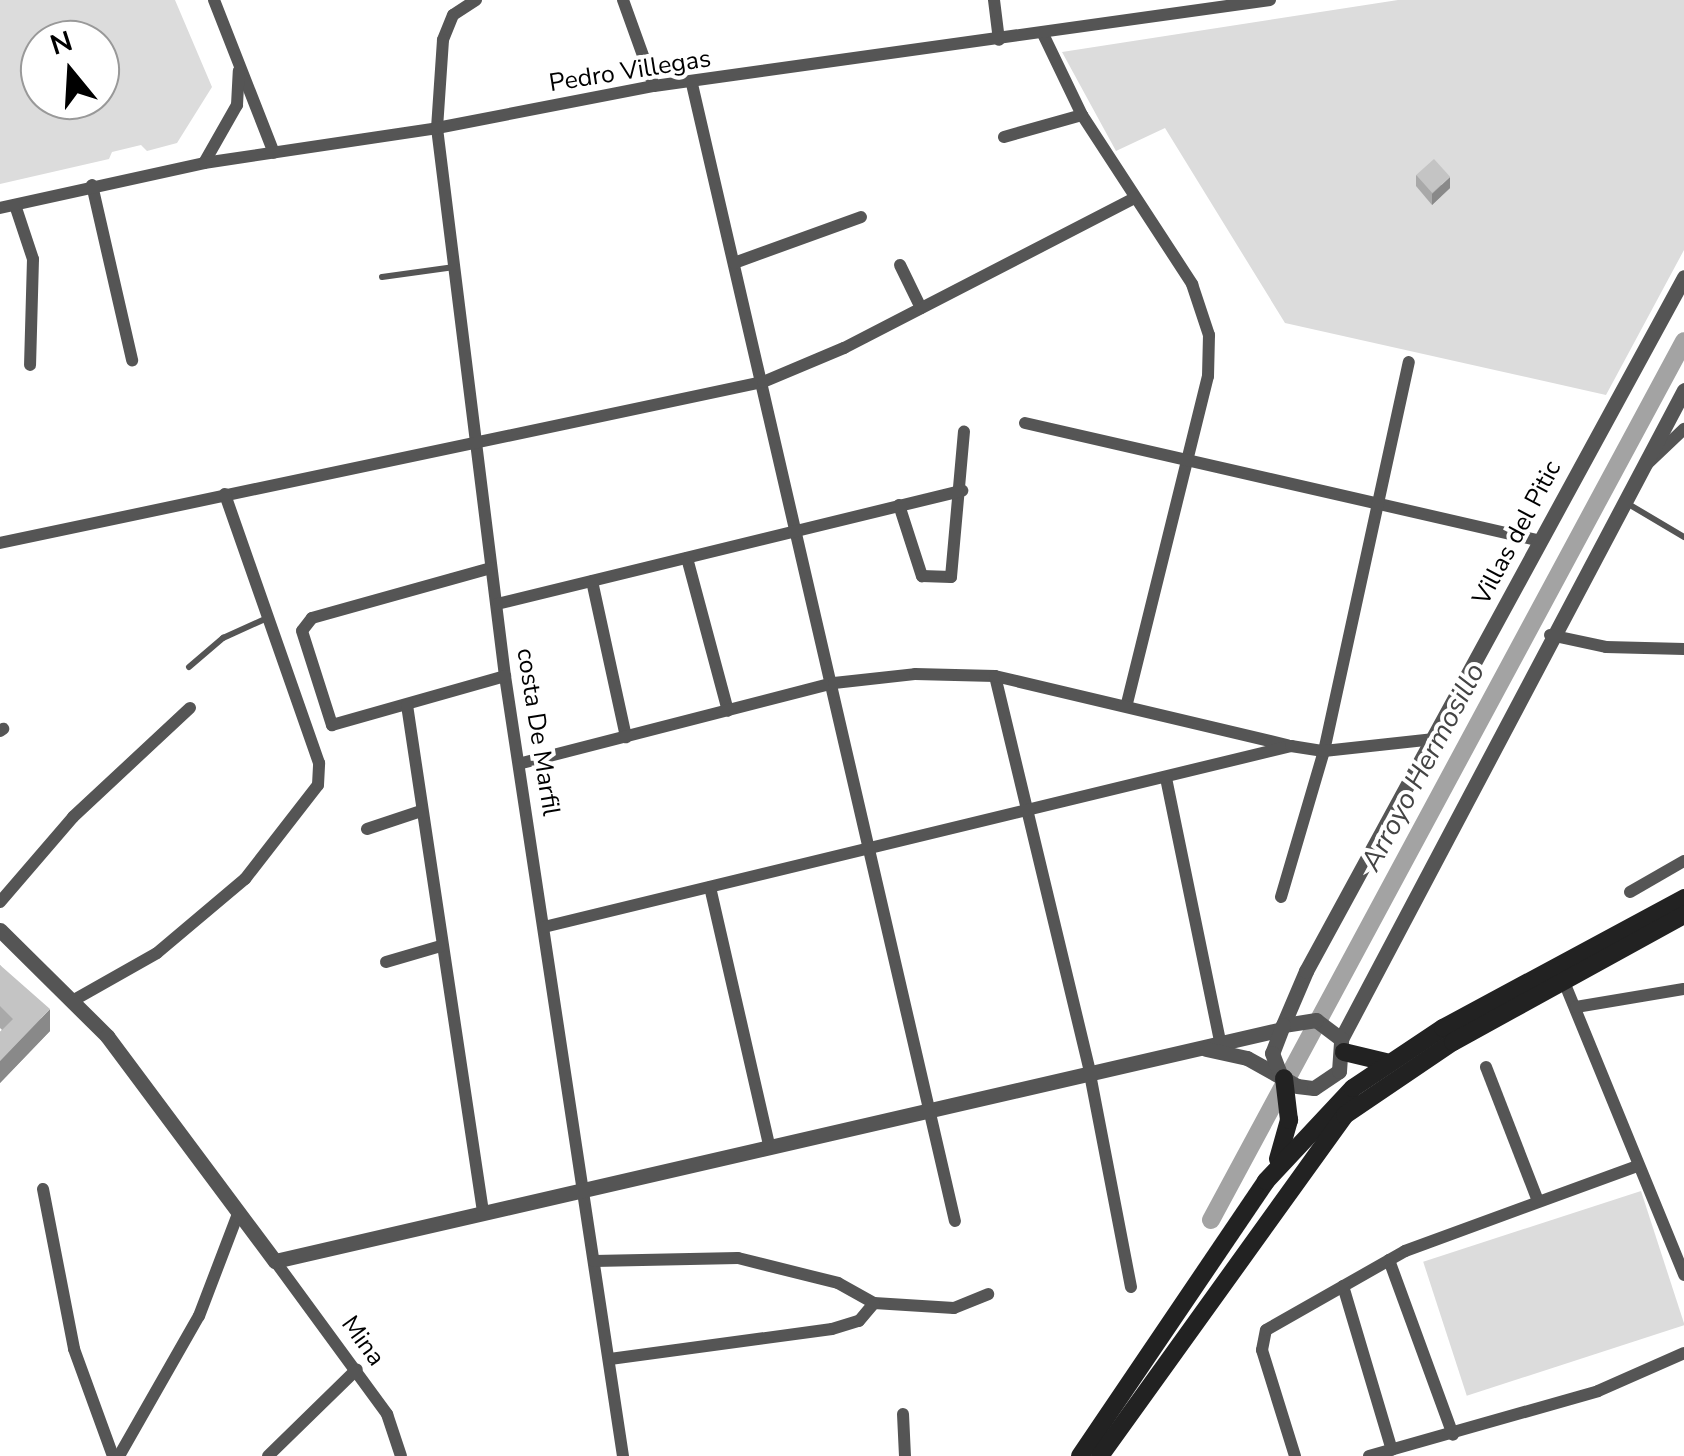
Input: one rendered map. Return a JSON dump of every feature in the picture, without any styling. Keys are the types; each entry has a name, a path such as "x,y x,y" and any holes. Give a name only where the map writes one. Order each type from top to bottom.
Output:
{"main road":[{"path":"1100,1456 1347,1104 1684,898"},
{"path":"1266,1181 1386,1062 1684,915"},
{"path":"1335,1040 1386,1062"},
{"path":"1080,1456 1266,1181 1283,1149 1289,1082"}],"street":[{"path":"214,0 274,153"},
{"name":"costa De Marfil","path":"476,0 454,14 438,70 437,128 505,676 522,763 623,1456"},
{"path":"623,0 654,86"},
{"path":"994,0 999,40"},
{"name":"Pedro Villegas","path":"0,208 92,185 204,164 437,128 654,86 692,84 1270,0"},
{"path":"1043,34 1082,115 1204,309 1208,376 1127,703"},
{"path":"204,164 237,104 240,64"},
{"path":"692,84 799,528 955,1221"},
{"path":"1004,137 1082,115"},
{"path":"92,185 132,360"},
{"path":"0,543 763,382 921,308 1135,198"},
{"path":"15,205 33,259 30,365"},
{"path":"734,263 861,216"},
{"path":"900,265 921,308"},
{"name":"Villas del Pitic","path":"1281,1027 1306,971 1684,277"},
{"path":"1281,897 1324,751 1375,502 1409,362"},
{"path":"1289,1082 1328,1082 1335,1040 1684,390"},
{"path":"1024,423 1189,456 1541,541"},
{"path":"1641,470 1684,429"},
{"path":"899,505 922,576 944,581 954,573 964,432"},
{"path":"497,604 962,491"},
{"path":"74,1000 157,953 221,900 273,847 318,785 318,763 225,494"},
{"path":"687,558 728,711"},
{"path":"491,568 304,623 326,720 341,726 505,676"},
{"path":"592,581 626,737"},
{"path":"1550,635 1606,647 1684,649"},
{"path":"522,763 872,675 995,676 1127,703 1324,751 1434,739"},
{"path":"995,676 1089,1069 1131,1286"},
{"path":"406,705 483,1212"},
{"path":"0,902 73,817 190,708"},
{"path":"544,927 1029,813 1291,746"},
{"path":"1166,778 1213,1044"},
{"path":"367,829 421,810"},
{"path":"1630,892 1684,861"},
{"path":"710,887 768,1144"},
{"path":"0,930 74,1000 275,1261 1281,1027 1335,1040"},
{"path":"386,962 442,946"},
{"path":"1560,975 1684,1275"},
{"path":"1576,1006 1684,989"},
{"path":"1281,1027 1272,1053 1289,1082"},
{"path":"1335,1040 1347,1104"},
{"path":"1213,1044 1289,1082 1347,1104"},
{"path":"1486,1067 1538,1201"},
{"path":"1294,1456 1261,1337 1389,1260 1637,1166"},
{"path":"43,1190 78,1364 116,1456"},
{"path":"116,1456 199,1316 238,1214"},
{"path":"594,1261 700,1255 752,1260 838,1282 874,1303 954,1308 988,1294"},
{"path":"1389,1260 1453,1435"},
{"name":"Mina","path":"275,1261 387,1414 402,1456"},
{"path":"1343,1286 1392,1450"},
{"path":"610,1358 832,1329 859,1321 874,1303"},
{"path":"1370,1456 1598,1391 1684,1352"},
{"path":"268,1456 357,1369"},
{"path":"903,1414 905,1456"}],"lane":[{"path":"382,277 454,267"},
{"path":"1624,501 1684,537"},
{"path":"188,667 223,638 270,618"}],"shaded area":[{"path":"0,0 175,0 212,87 177,143 147,151 141,145 112,152 109,159 0,184"},
{"path":"1398,0 1684,0 1684,250 1606,395 1285,323 1165,128 1116,151 1062,52"},
{"path":"1641,1191 1684,1325 1467,1396 1423,1262"}],"building":[{"path":"1434,159 1450,177 1432,193 1416,175"},
{"path":"0,965 50,1009 0,1061 0,1032 13,1019 0,1006"}],"waterway":[{"name":"Arroyo Hermosillo","path":"1211,1220 1684,341"}]}
